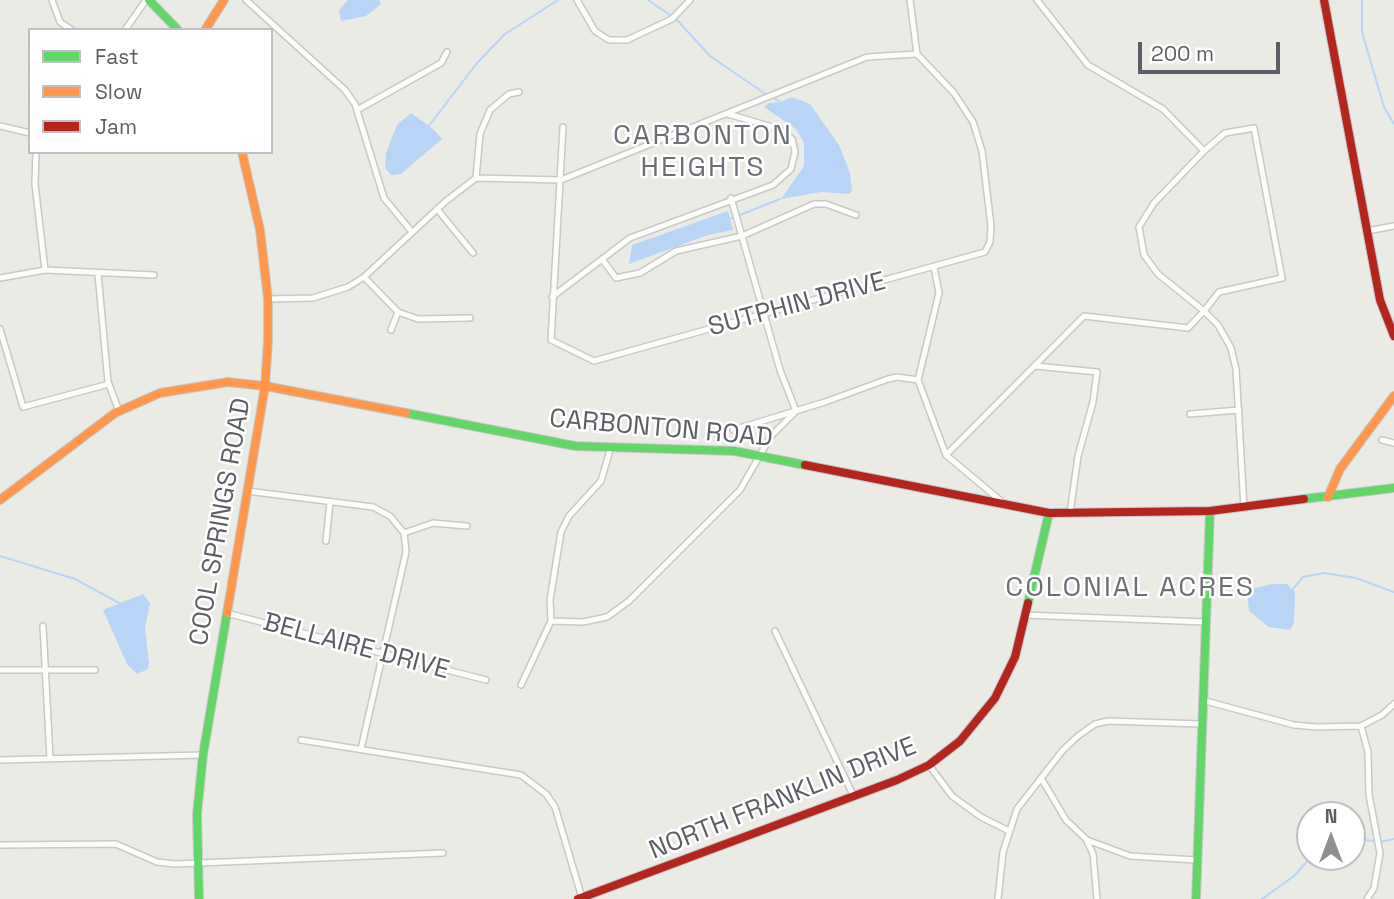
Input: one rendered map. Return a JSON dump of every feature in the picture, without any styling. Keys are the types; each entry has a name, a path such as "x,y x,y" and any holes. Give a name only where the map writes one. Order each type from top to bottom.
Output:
{"street":[{"path":"52,0 60,22 69,28"},
{"path":"126,28 147,0 176,28"},
{"path":"206,28 224,0"},
{"path":"246,0 345,90 357,110 384,198 412,232"},
{"path":"577,0 595,31 609,40 627,40 672,19 690,0"},
{"path":"268,299 313,298 348,287 364,277 436,209 476,178 561,180 867,57 916,54 910,0"},
{"path":"1037,0 1088,65 1163,109 1204,151"},
{"path":"1324,0 1380,300 1394,336"},
{"path":"357,110 440,63 447,52"},
{"name":"SUTPHIN DRIVE","path":"563,127 551,340 594,360 985,252 990,242 991,226 982,151 973,122 954,93 916,54"},
{"path":"476,178 480,134 490,110 509,94 519,92"},
{"path":"552,297 631,238 731,198 773,185 791,169 795,152 792,139 779,129 726,114"},
{"path":"0,126 28,133"},
{"path":"946,456 1084,316 1188,328 1204,311 1219,292 1282,278 1254,128 1225,133 1204,151 1154,203 1139,227 1144,255 1158,274 1204,311 1218,325 1231,348 1239,410 1244,508"},
{"path":"36,154 35,184 45,270"},
{"name":"COOL SPRINGS ROAD","path":"199,899 196,864 197,814 203,755 265,386 268,299 260,230 242,154"},
{"path":"731,198 764,315 796,411"},
{"path":"602,259 616,278 640,273 676,251 742,236 814,204 826,204 856,215"},
{"path":"436,209 473,253"},
{"path":"1367,231 1394,226"},
{"path":"934,267 939,293 918,380 946,456 992,496 1016,509"},
{"path":"0,278 45,270 154,275"},
{"path":"98,274 108,384 119,411"},
{"path":"364,277 398,312 418,319 470,318"},
{"path":"391,330 398,312"},
{"path":"0,329 23,407 108,384"},
{"path":"1035,366 1097,372 1093,402 1078,456 1070,513"},
{"path":"733,430 888,379 897,377 918,380"},
{"name":"CARBONTON ROAD","path":"0,500 119,411 160,393 228,382 265,386 558,444 610,450 732,451 1016,509 1049,513 1210,511 1394,488"},
{"path":"1328,497 1340,469 1394,397"},
{"path":"1190,414 1239,410"},
{"path":"551,621 583,622 607,617 629,601 740,490 771,436 796,411"},
{"path":"1382,440 1394,443"},
{"path":"521,685 551,621 550,600 561,532 569,516 601,481 610,450"},
{"path":"247,491 383,510 404,533 406,552 361,749"},
{"path":"326,541 330,502"},
{"path":"1196,899 1210,511"},
{"name":"NORTH FRANKLIN DRIVE","path":"580,898 854,797 929,765 960,741 995,698 1015,657 1049,513"},
{"path":"404,533 433,523 467,526"},
{"name":"BELLAIRE DRIVE","path":"226,613 486,680"},
{"path":"1026,614 1206,622"},
{"path":"43,626 50,758"},
{"path":"775,631 854,797"},
{"path":"0,670 95,670"},
{"path":"1202,700 1294,725 1361,726 1382,715 1394,704"},
{"path":"998,899 1009,831 1017,809 1063,750 1095,724 1201,724"},
{"path":"1361,726 1368,752 1369,795 1380,853 1374,888 1367,899"},
{"path":"301,740 508,771 534,782 555,807 580,898"},
{"path":"0,760 203,755"},
{"path":"929,765 952,796 981,817 1009,831"},
{"path":"1041,778 1066,820 1087,841 1093,854 1097,899"},
{"path":"1087,841 1130,856 1196,860"},
{"path":"0,845 116,845 131,848 157,862 196,864 443,853"}],"water":[{"path":"348,0 379,0 381,4 366,16 341,21 339,10"},
{"path":"792,97 810,104 839,145 850,173 852,191 849,194 821,192 781,199 804,166 804,143 796,129 764,107"},
{"path":"411,113 442,139 401,174 391,175 385,168 386,153 397,125"},
{"path":"728,211 733,230 708,235 629,264 632,245"},
{"path":"1272,584 1287,584 1295,592 1294,623 1290,630 1269,627 1249,611 1247,590"},
{"path":"143,594 150,603 145,628 149,663 148,669 137,674 127,664 103,610"}],"waterway":[{"path":"428,127 477,63 505,34 558,0"},
{"path":"648,0 677,20 710,56 767,95"},
{"path":"1362,0 1362,32 1384,107 1394,124"},
{"path":"772,97 782,103"},
{"path":"730,219 780,199"},
{"path":"0,556 75,579 121,604"},
{"path":"1292,590 1303,577 1324,573 1356,578 1394,592"},
{"path":"1380,842 1394,839"},
{"path":"1366,840 1375,841"},
{"path":"1262,899 1298,871"}],"traffic: fast":[{"path":"149,0 176,28"},
{"path":"406,413 575,446 734,451 805,465"},
{"path":"1304,499 1394,488"},
{"path":"1196,899 1210,511"},
{"path":"1028,603 1049,513"},
{"path":"199,899 197,814 203,755 227,613"}],"traffic: slow":[{"path":"206,28 224,0"},
{"path":"227,613 265,386 268,341 268,299 260,230 242,154"},
{"path":"0,500 115,413 160,393 228,382 265,386 406,413"},
{"path":"1328,497 1340,469 1394,396"}],"traffic: jam":[{"path":"1324,0 1380,300 1394,336"},
{"path":"805,465 1049,513 1210,511 1304,499"},
{"path":"578,899 897,780 929,765 960,741 995,698 1015,657 1028,603"}],"district":[{"name":"CARBONTON HEIGHTS","path":"703,152"},
{"name":"COLONIAL ACRES","path":"1130,588"}]}
